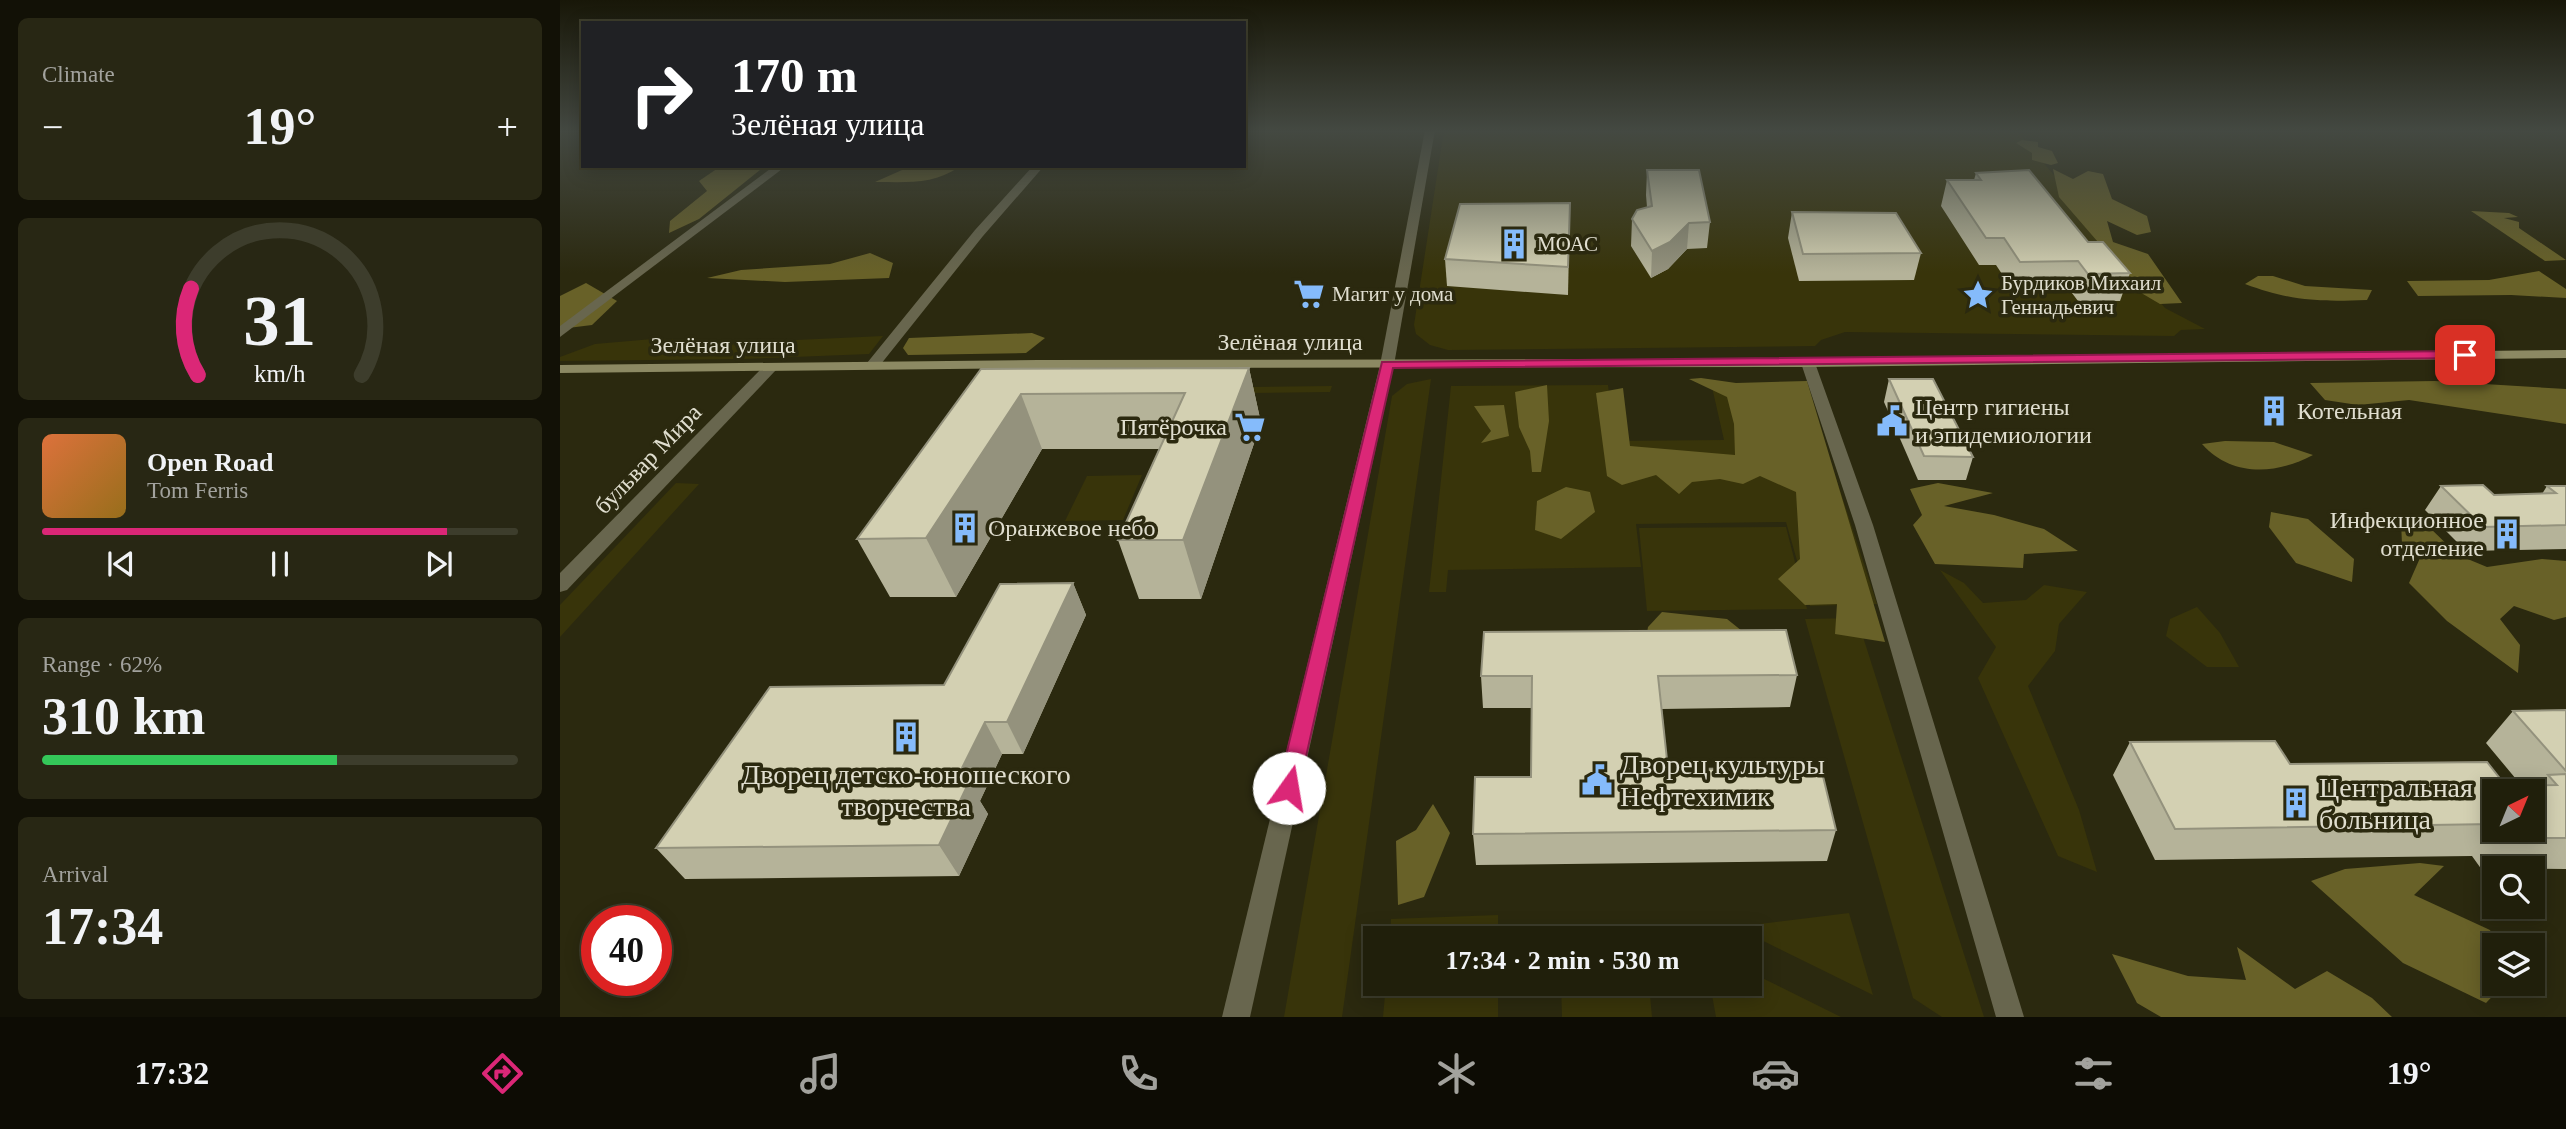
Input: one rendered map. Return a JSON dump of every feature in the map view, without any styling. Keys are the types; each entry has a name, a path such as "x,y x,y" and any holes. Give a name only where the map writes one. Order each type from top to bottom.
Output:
{"main road":[{"name":"Зелёная улица","path":"560,369 1808,363 2566,354"}],"street":[{"path":"560,333 765,177"},
{"path":"872,366 979,233 1029,177"},
{"path":"1237,1017 1387,365 1421,177"},
{"path":"1808,363 1860,511 1975,911 2010,1017"},
{"name":"бульвар Мира","path":"560,585 771,367"}],"shaded area":[{"path":"704,177 751,177 699,219 669,233 670,221 707,191 699,181"},
{"path":"885,177 937,177 908,182 875,182"},
{"path":"1437,177 2056,177 2165,308 2205,329 2181,330 2174,336 1845,332 1821,340 1815,346 1448,350 1430,345 1416,334 1414,325"},
{"path":"2055,177 2104,177 2112,199 2147,216 2151,232 2137,235 2107,221 2113,242 2148,254 2182,303 2160,304 2143,294 2059,197"},
{"path":"2471,211 2509,213 2518,217 2504,218 2519,222 2519,228 2566,260 2545,261"},
{"path":"870,253 893,263 889,278 785,282 707,278 741,270 830,264"},
{"path":"2539,271 2566,289 2566,298 2511,295 2418,296 2407,281 2489,280"},
{"path":"2258,276 2273,276 2305,286 2372,290 2367,300 2305,299 2245,284"},
{"path":"586,283 617,301 592,325 560,329 560,296"},
{"path":"1032,333 1045,338 1026,353 908,355 903,348 909,338"},
{"path":"883,336 869,354 742,359 560,361 560,357 595,344 653,339 775,341"},
{"path":"1431,379 1342,1017 1284,1017 1392,396 1407,384"},
{"path":"1689,379 1736,383 1807,381 1885,642 1835,634 1837,604 1805,605 1778,579 1800,559 1796,492 1760,476 1743,484 1720,479 1692,482 1679,494 1656,475 1622,485 1607,476 1596,393 1623,388 1630,446 1735,455 1734,424 1727,397"},
{"path":"2435,381 2566,389 2566,424 2409,400 2358,405 2325,400 2310,383"},
{"path":"1547,385 1549,421 1541,472 1532,472 1530,451 1519,427 1515,392"},
{"path":"1608,385 1614,441 1724,440 1712,387 1806,386 1877,604 1810,606 1786,522 1636,524 1641,567 1448,570 1446,592 1429,592 1451,386"},
{"path":"1332,386 1330,392 1005,396 1009,390"},
{"path":"1504,405 1509,436 1481,443 1491,431 1474,406"},
{"path":"2225,441 2274,442 2313,455 2299,462 2269,469 2240,467 2214,455 2202,444"},
{"path":"1142,475 1123,520 1065,521 1087,476"},
{"path":"676,483 699,484 560,637 560,605"},
{"path":"1938,483 1993,493 1944,506 1994,515 2044,529 2078,551 2024,554 2023,568 1935,564 1913,525 1922,515 1910,489"},
{"path":"1566,487 1590,492 1595,512 1561,539 1535,530 1537,501"},
{"path":"2271,512 2308,519 2354,559 2352,582 2296,563 2269,527"},
{"path":"2401,520 2429,527 2458,555 2487,567 2542,559 2566,561 2566,617 2554,620 2514,606 2500,619 2520,645 2518,673 2447,621 2409,583 2420,558 2402,545"},
{"path":"1786,527 1807,609 1647,611 1639,528"},
{"path":"1940,570 1964,583 1983,603 2026,600 2044,585 2087,592 2059,624 2055,651 2028,686 2079,810 2097,872 2058,856 1978,678 1996,647"},
{"path":"2197,607 2220,633 2239,667 2207,667 2166,636 2170,619"},
{"path":"1662,612 1727,619 1762,647 1645,645 1648,627"},
{"path":"1857,618 1984,1017 1942,1017 1913,998 1805,619"},
{"path":"1433,804 1450,833 1424,897 1398,905 1396,841 1416,830"},
{"path":"2420,863 2444,866 2414,895 2490,930 2491,933 2482,933 2482,996 2493,996 2486,1003 2403,963 2311,881 2345,869"},
{"path":"1849,913 1873,995 1762,940 1762,926 1743,926"},
{"path":"1498,915 1498,926 1391,926 1391,919"},
{"path":"2237,947 2295,989 2327,971 2372,998 2392,1017 2161,1017 2137,1003 2112,954 2188,976 2246,980"},
{"path":"1762,978 1841,1017 1716,1017 1712,996 1762,996"},
{"path":"1385,996 1498,996 1498,1017 1383,1017"},
{"path":"1561,996 1650,996 1652,1017 1562,1017"}],"building":[{"path":"1648,177 1701,177 1710,222 1689,223 1670,242 1652,251 1632,219 1637,210 1652,206"},
{"path":"1979,177 2035,177 2088,242 2103,242 2130,273 2088,274 2078,261 2020,262 2004,238 1986,238 1947,180 1981,180"},
{"path":"1570,203 1568,267 1445,259 1460,204"},
{"path":"1792,212 1896,213 1921,253 1803,254"},
{"path":"1249,368 1183,540 1118,540 1185,393 1021,394 926,538 857,539 981,369"},
{"path":"1889,379 1933,379 1973,457 1924,456"},
{"path":"2483,485 2494,495 2556,493 2547,486 2566,486 2566,525 2483,527 2441,486"},
{"name":"Дворец детско-юношеского творчества","path":"1073,583 1007,722 985,722 955,782 969,782 939,845 656,848 770,687 944,685 1000,584"},
{"name":"Дворец культуры Нефтехимик","path":"1786,630 1797,675 1658,676 1668,769 1821,768 1836,830 1473,834 1475,777 1531,777 1532,676 1481,676 1484,632"},
{"path":"2566,710 2566,771 2513,711"},
{"path":"2275,741 2290,764 2487,762 2500,779 2482,779 2482,824 2175,829 2130,742"},
{"path":"2566,774 2566,838 2545,838 2545,785 2557,785 2548,775"}],"place":[{"name":"МОАС","path":"1514,244"},
{"name":"Магит у дома","path":"1309,294"},
{"name":"Бурдиков Михаил Геннадьевич","path":"1978,295"},
{"name":"Котельная","path":"2274,411"},
{"name":"Центр гигиены и эпидемиологии","path":"1892,421"},
{"name":"Пятёрочка","path":"1250,427"},
{"name":"Оранжевое небо","path":"965,528"},
{"name":"Инфекционное отделение","path":"2507,534"},
{"name":"Дворец детско-юношеского творчества","path":"906,737"},
{"name":"Дворец культуры Нефтехимик","path":"1597,780"},
{"name":"Центральная больница","path":"2296,803"}],"route":[{"path":"1289,788 1387,365 2465,355"}]}
